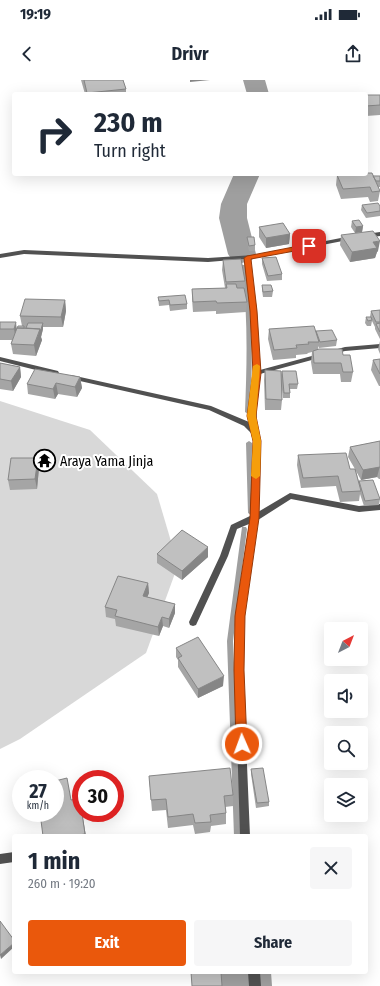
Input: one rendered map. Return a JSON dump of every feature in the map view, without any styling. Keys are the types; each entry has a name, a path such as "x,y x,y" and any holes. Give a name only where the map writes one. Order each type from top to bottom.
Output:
{"street":[{"path":"0,256 24,252 208,260 247,258 380,234"},
{"path":"246,834 239,670 240,616 254,518 257,441 252,416 257,373 254,311 247,258"},
{"path":"257,373 338,351 380,346"},
{"path":"0,359 103,385 211,408 247,424 254,432"},
{"path":"193,622 224,556 234,527 254,518 290,496 360,509 380,507"},
{"path":"0,858 12,857"},
{"path":"254,974 254,986"}],"shaded area":[{"path":"0,401 90,430 157,494 178,565 146,653 20,739 0,749"}],"building":[{"path":"84,80 123,80 126,89 97,92 87,92"},
{"path":"368,95 380,95 380,105 368,106"},
{"path":"368,173 372,173 380,191 372,192 370,187 343,189 337,176 368,176"},
{"path":"373,176 380,176 380,181 376,181"},
{"path":"378,203 380,206 380,211 367,213 362,205"},
{"path":"359,220 363,226 356,227 352,221"},
{"path":"283,223 290,234 266,238 259,227"},
{"path":"373,231 380,241 373,242 377,248 352,252 341,235"},
{"path":"247,237 254,237 255,245 249,246"},
{"path":"276,257 282,274 268,276 262,258"},
{"path":"241,259 245,281 226,282 223,260"},
{"path":"226,284 236,284 237,288 244,288 247,302 193,302 192,289 227,288"},
{"path":"262,285 271,285 273,291 263,292"},
{"path":"185,295 187,304 170,305 169,300 159,301 158,297"},
{"path":"25,299 65,300 61,317 20,316"},
{"path":"380,310 380,322 376,322 371,311"},
{"path":"366,317 371,317 372,320 368,321"},
{"path":"0,322 16,322 14,329 0,329"},
{"path":"28,323 43,323 40,332 40,329 26,328"},
{"path":"380,323 380,332 376,324"},
{"path":"18,326 24,326 24,328 17,328"},
{"path":"314,326 319,342 308,342 309,344 296,345 297,348 274,350 269,329"},
{"path":"17,328 40,329 34,345 11,344"},
{"path":"332,330 337,340 320,342 316,331"},
{"path":"319,349 342,349 343,355 350,355 353,372 343,372 341,363 314,363 313,351"},
{"path":"380,359 380,374 373,360"},
{"path":"0,363 20,367 11,381 0,379"},
{"path":"35,369 80,377 75,387 56,383 53,389 27,384"},
{"path":"265,370 281,371 282,400 266,399"},
{"path":"282,371 296,371 298,384 289,384 290,393 284,393"},
{"path":"380,441 380,467 363,470 350,447"},
{"path":"346,453 350,469 355,469 361,491 342,492 338,476 303,478 298,455"},
{"path":"11,458 38,458 35,479 8,480"},
{"path":"373,480 380,499 365,501 359,481"},
{"path":"182,530 208,547 182,571 157,554"},
{"path":"118,576 148,583 143,596 175,604 169,619 162,617 158,627 115,616 117,610 105,607"},
{"path":"198,637 224,676 198,689 178,658 182,656 176,648"},
{"path":"230,768 233,795 224,796 226,813 210,815 211,822 195,823 193,814 168,817 166,799 151,800 149,776"},
{"path":"263,768 269,802 257,803 251,769"},
{"path":"67,778 72,800 72,822 83,822 85,834 43,834 41,822 64,822 64,779"},
{"path":"0,921 12,937 12,945 0,955"},
{"path":"191,974 221,974 222,986 192,986"}],"waterway":[{"path":"254,80 257,92"},
{"path":"242,254 233,218 234,204 246,176"},
{"path":"244,266 247,285 250,357 248,412"},
{"path":"249,443 251,513"},
{"path":"238,834 230,641 244,529"},
{"path":"244,974 245,986"}],"slow traffic":[{"path":"256,476 257,441 252,416 257,366"}],"place":[{"name":"Araya Yama Jinja","path":"44,461"}],"route":[{"path":"242,744 239,670 240,616 254,518 257,441 252,416 257,373 254,311 247,258 309,246"}]}
